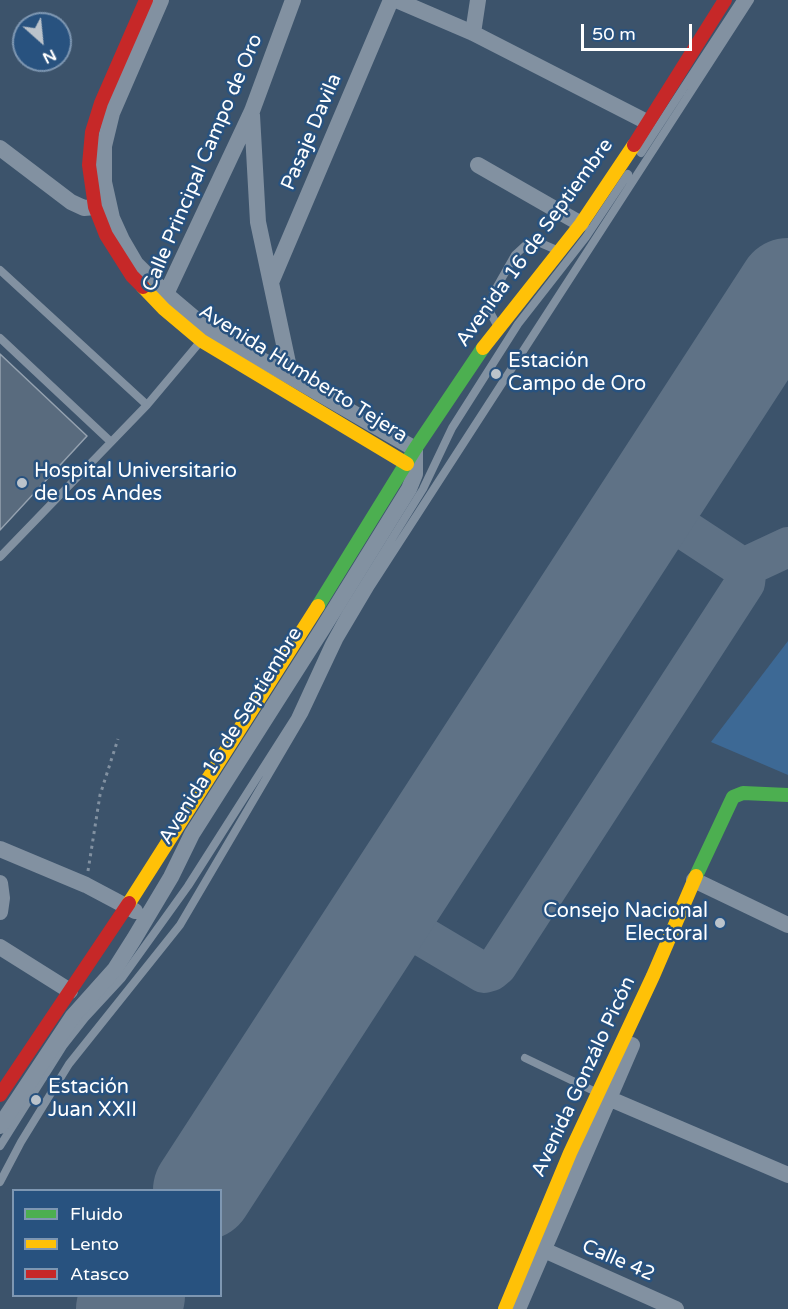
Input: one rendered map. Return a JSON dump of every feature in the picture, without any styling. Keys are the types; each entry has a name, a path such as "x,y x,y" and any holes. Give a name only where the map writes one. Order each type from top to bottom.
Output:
{"street":[{"name":"Avenida Humberto Tejera","path":"146,0 101,103 92,132 89,165 95,207 118,256 132,276 205,335 407,464"},
{"name":"Avenida Humberto Tejera","path":"161,0 112,113 104,146 104,182 112,218 122,240 136,264 165,302"},
{"name":"Calle Principal Campo de Oro","path":"165,302 252,111 293,0"},
{"name":"Pasaje Davila","path":"272,280 391,0"},
{"path":"396,0 473,33 647,122"},
{"path":"473,33 478,0"},
{"name":"Avenida 16 de Septiembre","path":"0,1095 141,885 415,449 499,327 581,224 630,151 724,0"},
{"path":"252,111 258,222 291,377"},
{"path":"0,148 70,202 84,208 95,207"},
{"path":"478,165 581,224"},
{"name":"Avenida Humberto Tejera","path":"205,335 291,377 415,449"},
{"name":"Avenida 16 de Septiembre","path":"0,1126 73,1016 115,969 147,918 192,834 409,489 415,474 415,449"},
{"name":"Avenida Gonzálo Picón","path":"506,1309 538,1248 733,797 750,792 788,795"},
{"path":"0,849 86,885 147,918"},
{"path":"698,882 788,925"},
{"path":"0,883 2,898 0,912"},
{"path":"0,947 70,991"},
{"path":"604,1096 788,1175"},
{"name":"Avenida Gonzálo Picón","path":"518,1309 538,1248"},
{"name":"Calle 42","path":"538,1248 676,1309"}],"lane":[{"path":"0,1146 63,1046 122,978 188,886 295,718 329,644 423,489 452,428 518,324 602,214 741,0"},
{"path":"0,1182 21,1142 69,1064 180,926 300,720 339,640 371,586 750,0"},
{"path":"499,327 491,314 490,307 494,292 515,255 528,243 538,242 559,251"},
{"path":"0,270 147,405"},
{"path":"0,557 147,405 205,335"},
{"path":"0,338 111,442"},
{"path":"525,1058 604,1096"}],"path":[{"path":"86,885 100,795 118,739"}],"shaded area":[{"path":"788,641 788,775 711,742"}],"building":[{"name":"Hospital Universitario de Los Andes","path":"0,354 87,436 0,530"}],"taxiway":[{"path":"383,913 484,973 497,966 745,583 746,575 743,568 647,505"},
{"path":"743,568 788,547"}],"runway":[{"path":"204,1189 788,288"},
{"path":"126,1309 134,1297"}],"traffic: fast":[{"path":"318,606 415,449 483,348"},
{"path":"696,876 733,797 743,793 788,795"}],"traffic: slow":[{"path":"483,348 581,224 634,145"},
{"path":"143,287 164,309 202,341 407,464"},
{"path":"129,903 318,606"},
{"path":"505,1309 570,1153 653,976 696,876"}],"traffic: jam":[{"path":"143,287 132,276 106,235 95,207 89,165 92,132 101,103 146,0"},
{"path":"634,145 725,0"},
{"path":"0,1095 129,903"}],"place":[{"name":"Estación Campo de Oro","path":"496,374"},
{"name":"Hospital Universitario de Los Andes","path":"22,483"},
{"name":"Consejo Nacional Electoral","path":"720,923"},
{"name":"Estación Juan XXII","path":"36,1100"}]}
